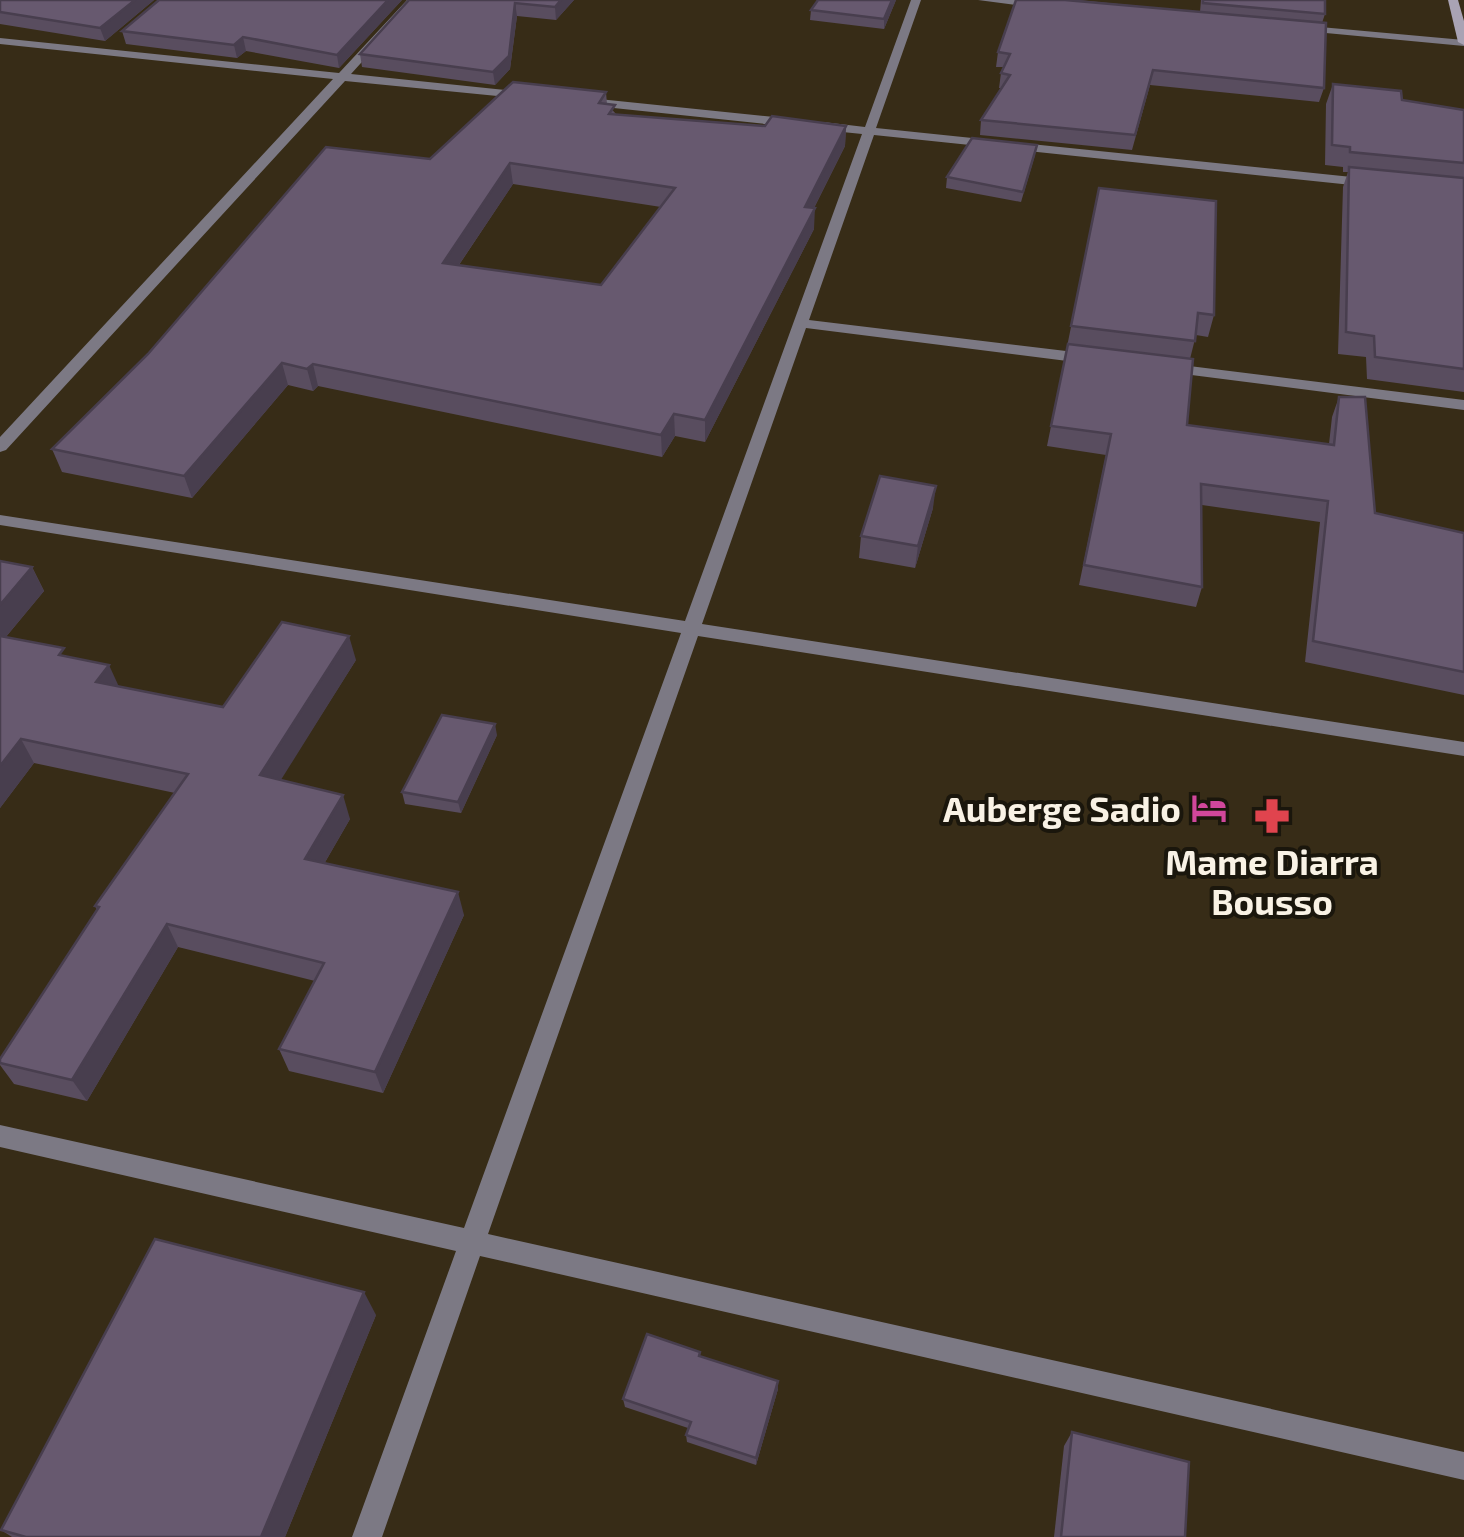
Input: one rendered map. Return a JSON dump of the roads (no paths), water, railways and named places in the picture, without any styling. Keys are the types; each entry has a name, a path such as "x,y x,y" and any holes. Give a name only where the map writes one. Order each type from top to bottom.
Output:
{"street":[{"path":"0,446 413,0"},
{"path":"368,1537 916,0"},
{"path":"983,0 1060,7"},
{"path":"1291,27 1464,42 1454,0"},
{"path":"0,42 538,97"},
{"path":"104,52 116,42"},
{"path":"576,101 1385,184"},
{"path":"800,323 1113,362"},
{"path":"1152,367 1464,406"},
{"path":"0,520 1464,749"},
{"path":"0,1136 1464,1466"}],"place":[{"name":"Auberge Sadio","path":"1209,808"},
{"name":"Mame Diarra Bousso","path":"1272,816"}]}
